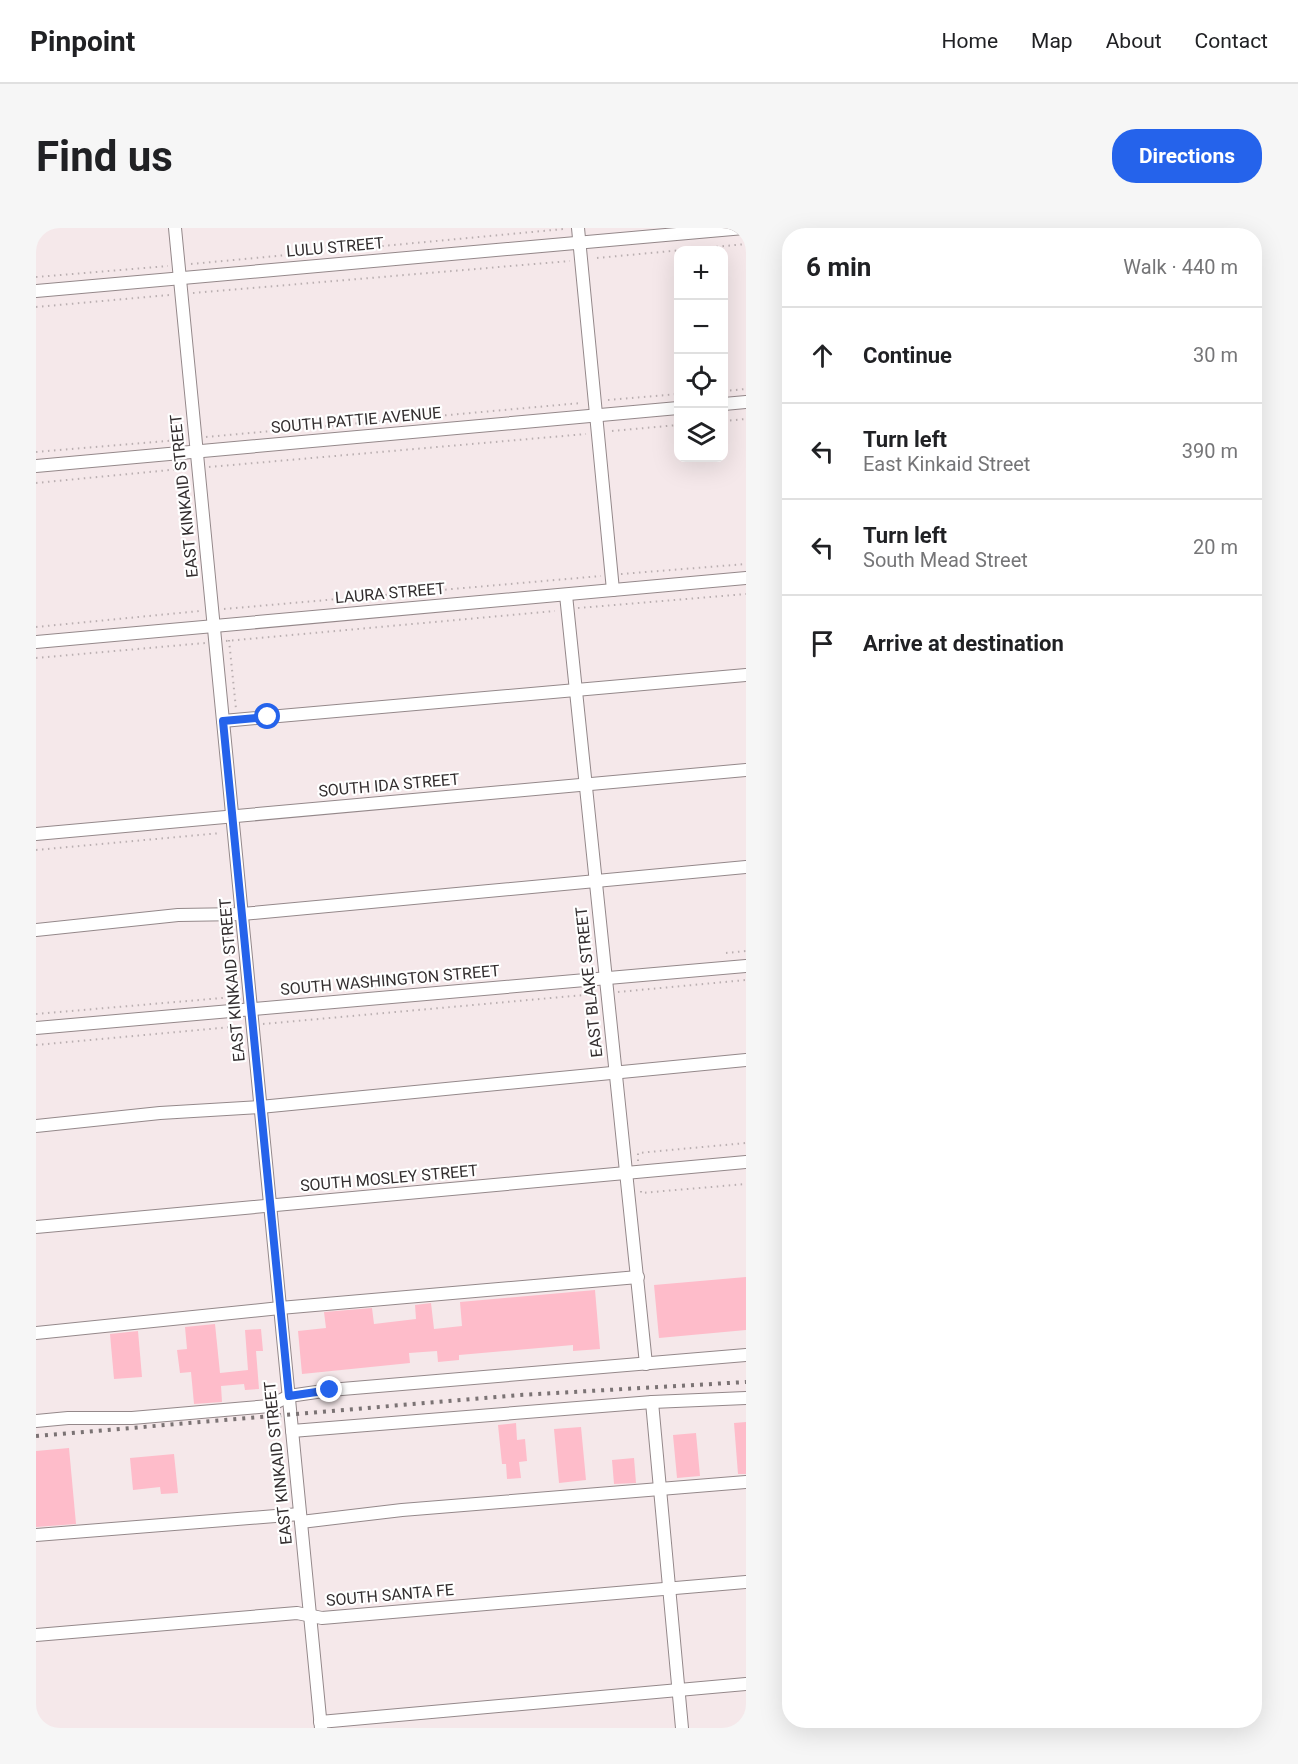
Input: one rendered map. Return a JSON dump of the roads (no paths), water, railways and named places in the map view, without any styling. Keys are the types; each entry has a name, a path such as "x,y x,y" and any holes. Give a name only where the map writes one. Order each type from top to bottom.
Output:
{"street":[{"name":"EAST KINKAID STREET","path":"175,228 321,1725"},
{"path":"578,228 613,590"},
{"name":"LULU STREET","path":"36,291 179,271 579,243 744,228"},
{"path":"728,404 746,402"},
{"name":"SOUTH PATTIE AVENUE","path":"36,466 674,408"},
{"name":"LAURA STREET","path":"36,642 746,578"},
{"name":"EAST BLAKE STREET","path":"566,595 604,978 646,1364"},
{"path":"223,721 746,675"},
{"name":"SOUTH IDA STREET","path":"36,834 746,770"},
{"path":"36,930 178,915 242,914 746,867"},
{"name":"SOUTH WASHINGTON STREET","path":"36,1028 746,966"},
{"path":"36,1126 160,1113 260,1107 746,1059"},
{"name":"SOUTH MOSLEY STREET","path":"36,1227 746,1162"},
{"path":"36,1333 280,1308 638,1277"},
{"path":"36,1421 68,1418 132,1418 269,1406 289,1396 330,1390 746,1355"},
{"path":"292,1431 652,1402 746,1398"},
{"path":"652,1402 682,1728"},
{"path":"36,1535 524,1502 746,1482"},
{"name":"SOUTH SANTA FE","path":"36,1635 297,1613 334,1617 746,1582"},
{"path":"321,1725 746,1684"}],"railway":[{"path":"36,1436 520,1395 746,1382"}]}
